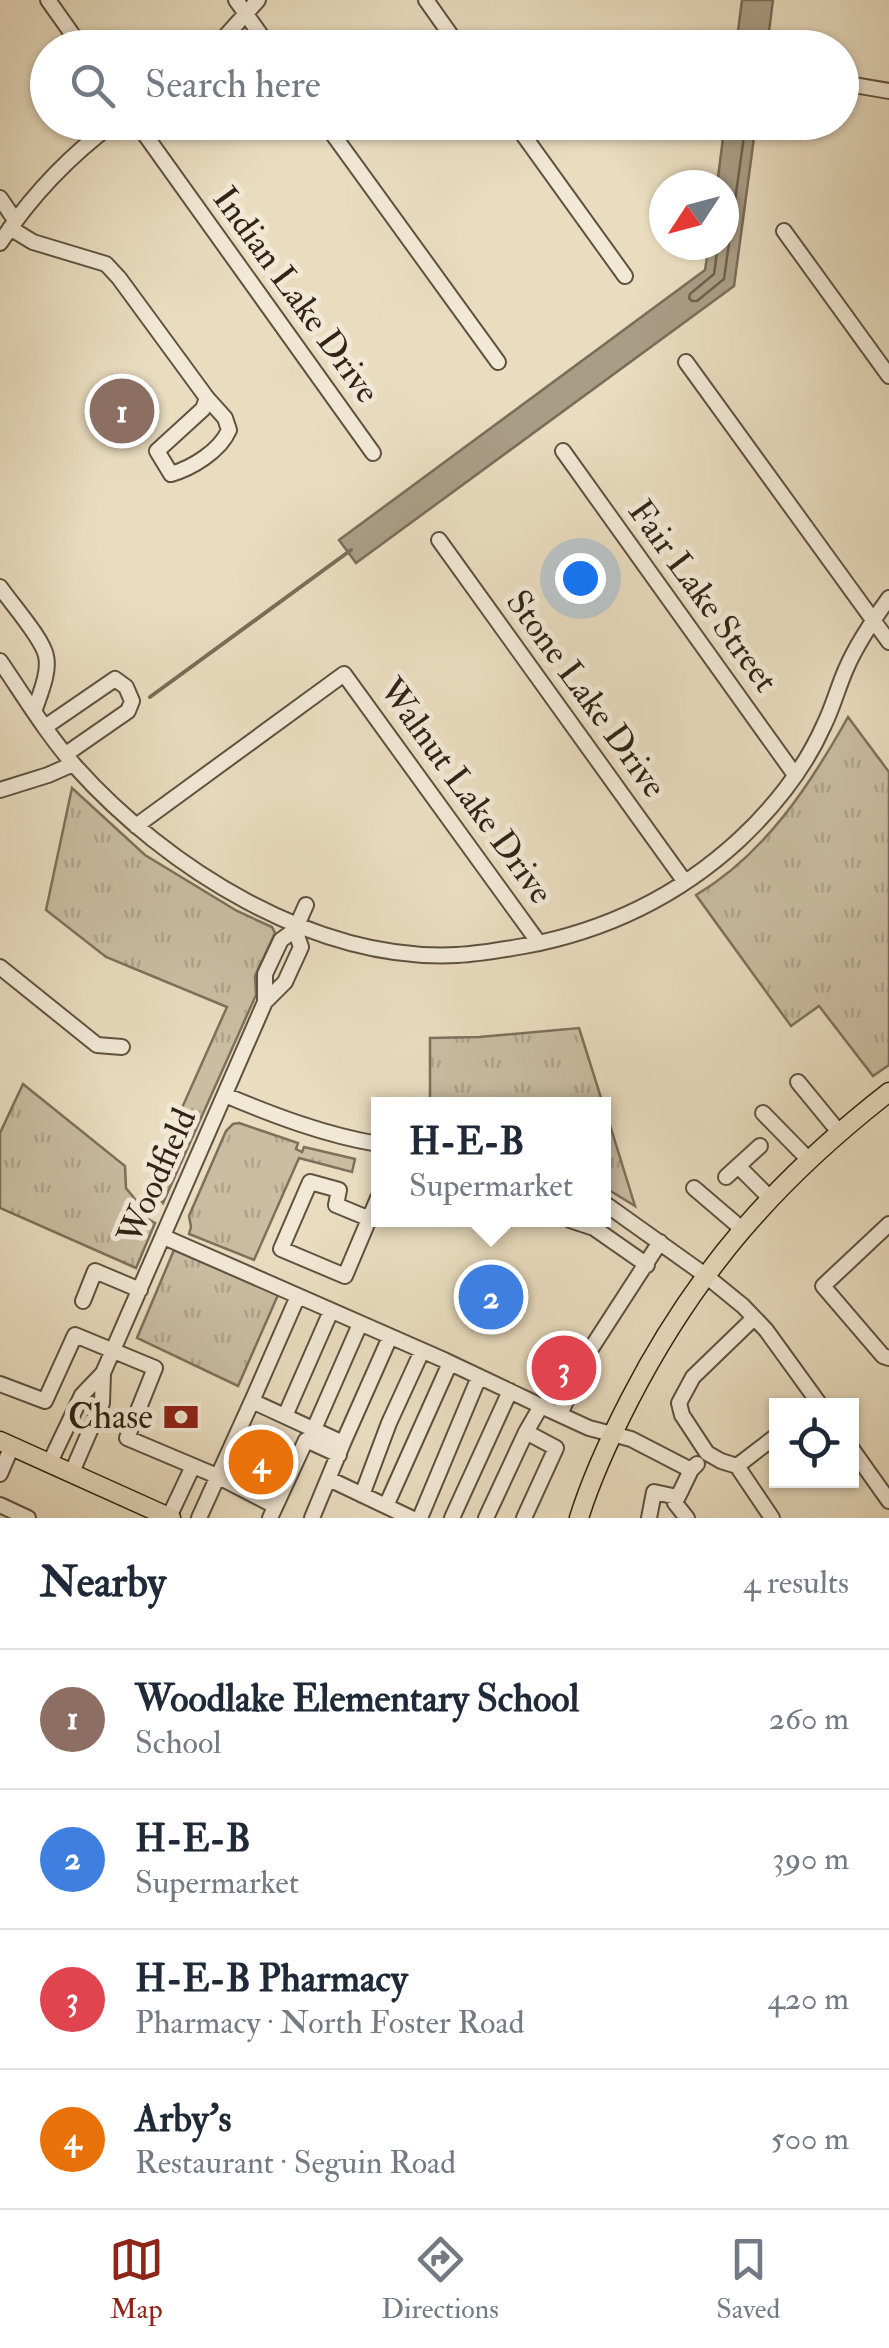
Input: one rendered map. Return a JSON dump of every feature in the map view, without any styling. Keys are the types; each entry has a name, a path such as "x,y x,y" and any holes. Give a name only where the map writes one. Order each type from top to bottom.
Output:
{"main road":[{"path":"579,1518 611,1434 649,1362 705,1274 808,1160 889,1092"},
{"path":"6,1443 149,1513 170,1518"}],"street":[{"path":"48,0 69,30"},
{"path":"236,0 257,30"},
{"path":"232,30 258,0"},
{"path":"426,0 447,30"},
{"path":"859,86 889,91"},
{"path":"0,243 43,185 93,140"},
{"name":"Indian Lake Drive","path":"149,140 373,453"},
{"path":"337,140 498,362"},
{"path":"527,140 625,276"},
{"path":"0,198 13,224 34,242 106,264 225,418 229,430 225,439 202,459 171,474 156,451 203,410 207,398"},
{"path":"784,231 889,376"},
{"path":"686,362 889,642"},
{"name":"Fair Lake Street","path":"563,452 795,775"},
{"name":"Stone Lake Drive","path":"439,540 685,882"},
{"path":"0,587 47,658 34,712"},
{"path":"0,661 69,759 136,826 212,883 296,927 330,938 411,953 455,956 539,943 605,925 667,894 740,839 795,775 824,726 848,664 889,598"},
{"name":"Walnut Lake Drive","path":"136,826 344,674 539,943"},
{"path":"0,790 48,775 128,711 132,701 126,687 115,679 45,727"},
{"path":"296,927 306,906"},
{"name":"Woodfield","path":"50,1462 82,1395 103,1373 265,1002 285,982 301,947 296,927 281,940 265,974 265,1002"},
{"path":"0,967 97,1046 122,1047"},
{"path":"798,1082 840,1132"},
{"path":"225,1095 274,1116 371,1142"},
{"path":"763,1113 808,1160"},
{"path":"726,1177 760,1146"},
{"path":"738,1166 770,1198"},
{"path":"310,1182 339,1190 336,1205 370,1219 345,1276 281,1249 310,1182"},
{"path":"694,1188 742,1229"},
{"path":"611,1207 705,1274 754,1318 814,1398"},
{"path":"889,1224 824,1286 883,1356 889,1358"},
{"path":"591,1227 647,1266"},
{"path":"164,1237 590,1428 631,1439 691,1470"},
{"path":"584,1361 660,1242"},
{"path":"82,1301 96,1272 140,1290"},
{"path":"199,1518 298,1296"},
{"path":"285,1416 331,1311"},
{"path":"752,1518 768,1513 736,1466 707,1453 682,1415 680,1403 693,1377 754,1318"},
{"path":"314,1430 360,1324"},
{"path":"0,1384 45,1401 74,1334 156,1368 127,1438 217,1476 272,1512 306,1440 341,1449"},
{"path":"314,1517 390,1337"},
{"path":"362,1495 422,1351"},
{"path":"386,1506 450,1363"},
{"name":"Woodfield","path":"72,1472 102,1403 103,1373"},
{"path":"420,1518 479,1376"},
{"path":"560,1414 575,1382"},
{"path":"452,1518 510,1391"},
{"path":"252,1401 314,1430 341,1449"},
{"path":"486,1518 540,1406"},
{"path":"524,1518 556,1448 526,1432"},
{"path":"736,1466 769,1441"},
{"path":"0,1474 6,1443"},
{"path":"687,1518 674,1503 691,1470 707,1453"},
{"path":"859,1459 889,1501"},
{"path":"170,1518 193,1466"},
{"path":"328,1479 411,1518"},
{"path":"649,1518 654,1492 677,1497"},
{"path":"0,1506 28,1518"}],"green space":[{"path":"848,717 889,772 889,1065 873,1076 819,1006 791,1026 696,895 744,859 784,816"},
{"path":"72,788 145,855 237,911 272,927 275,933 255,976 256,995 163,1203 148,1184 227,1007 106,957 46,910"},
{"path":"579,1028 601,1097 430,1097 430,1038"},
{"path":"23,1084 125,1166 126,1188 143,1216 155,1223 136,1268 0,1208 0,1133"},
{"path":"239,1123 298,1143 296,1149 302,1152 304,1147 355,1159 352,1172 299,1158 254,1260 189,1234 189,1216 226,1131"},
{"path":"611,1129 635,1206 611,1191"},
{"path":"174,1250 278,1295 238,1386 137,1338"}],"water":[{"path":"742,0 773,0 769,30 738,30"},
{"path":"723,140 754,140 739,249 739,170 719,170"},
{"path":"707,260 738,260 734,286 356,563 339,540 705,270"}],"waterway":[{"path":"150,697 351,550"}],"place":[{"name":"Woodlake Elementary School","path":"122,411"},
{"name":"H-E-B","path":"491,1297"},
{"name":"H-E-B Pharmacy","path":"564,1368"},
{"name":"Chase","path":"181,1417"},
{"name":"Arby's","path":"261,1462"}]}
